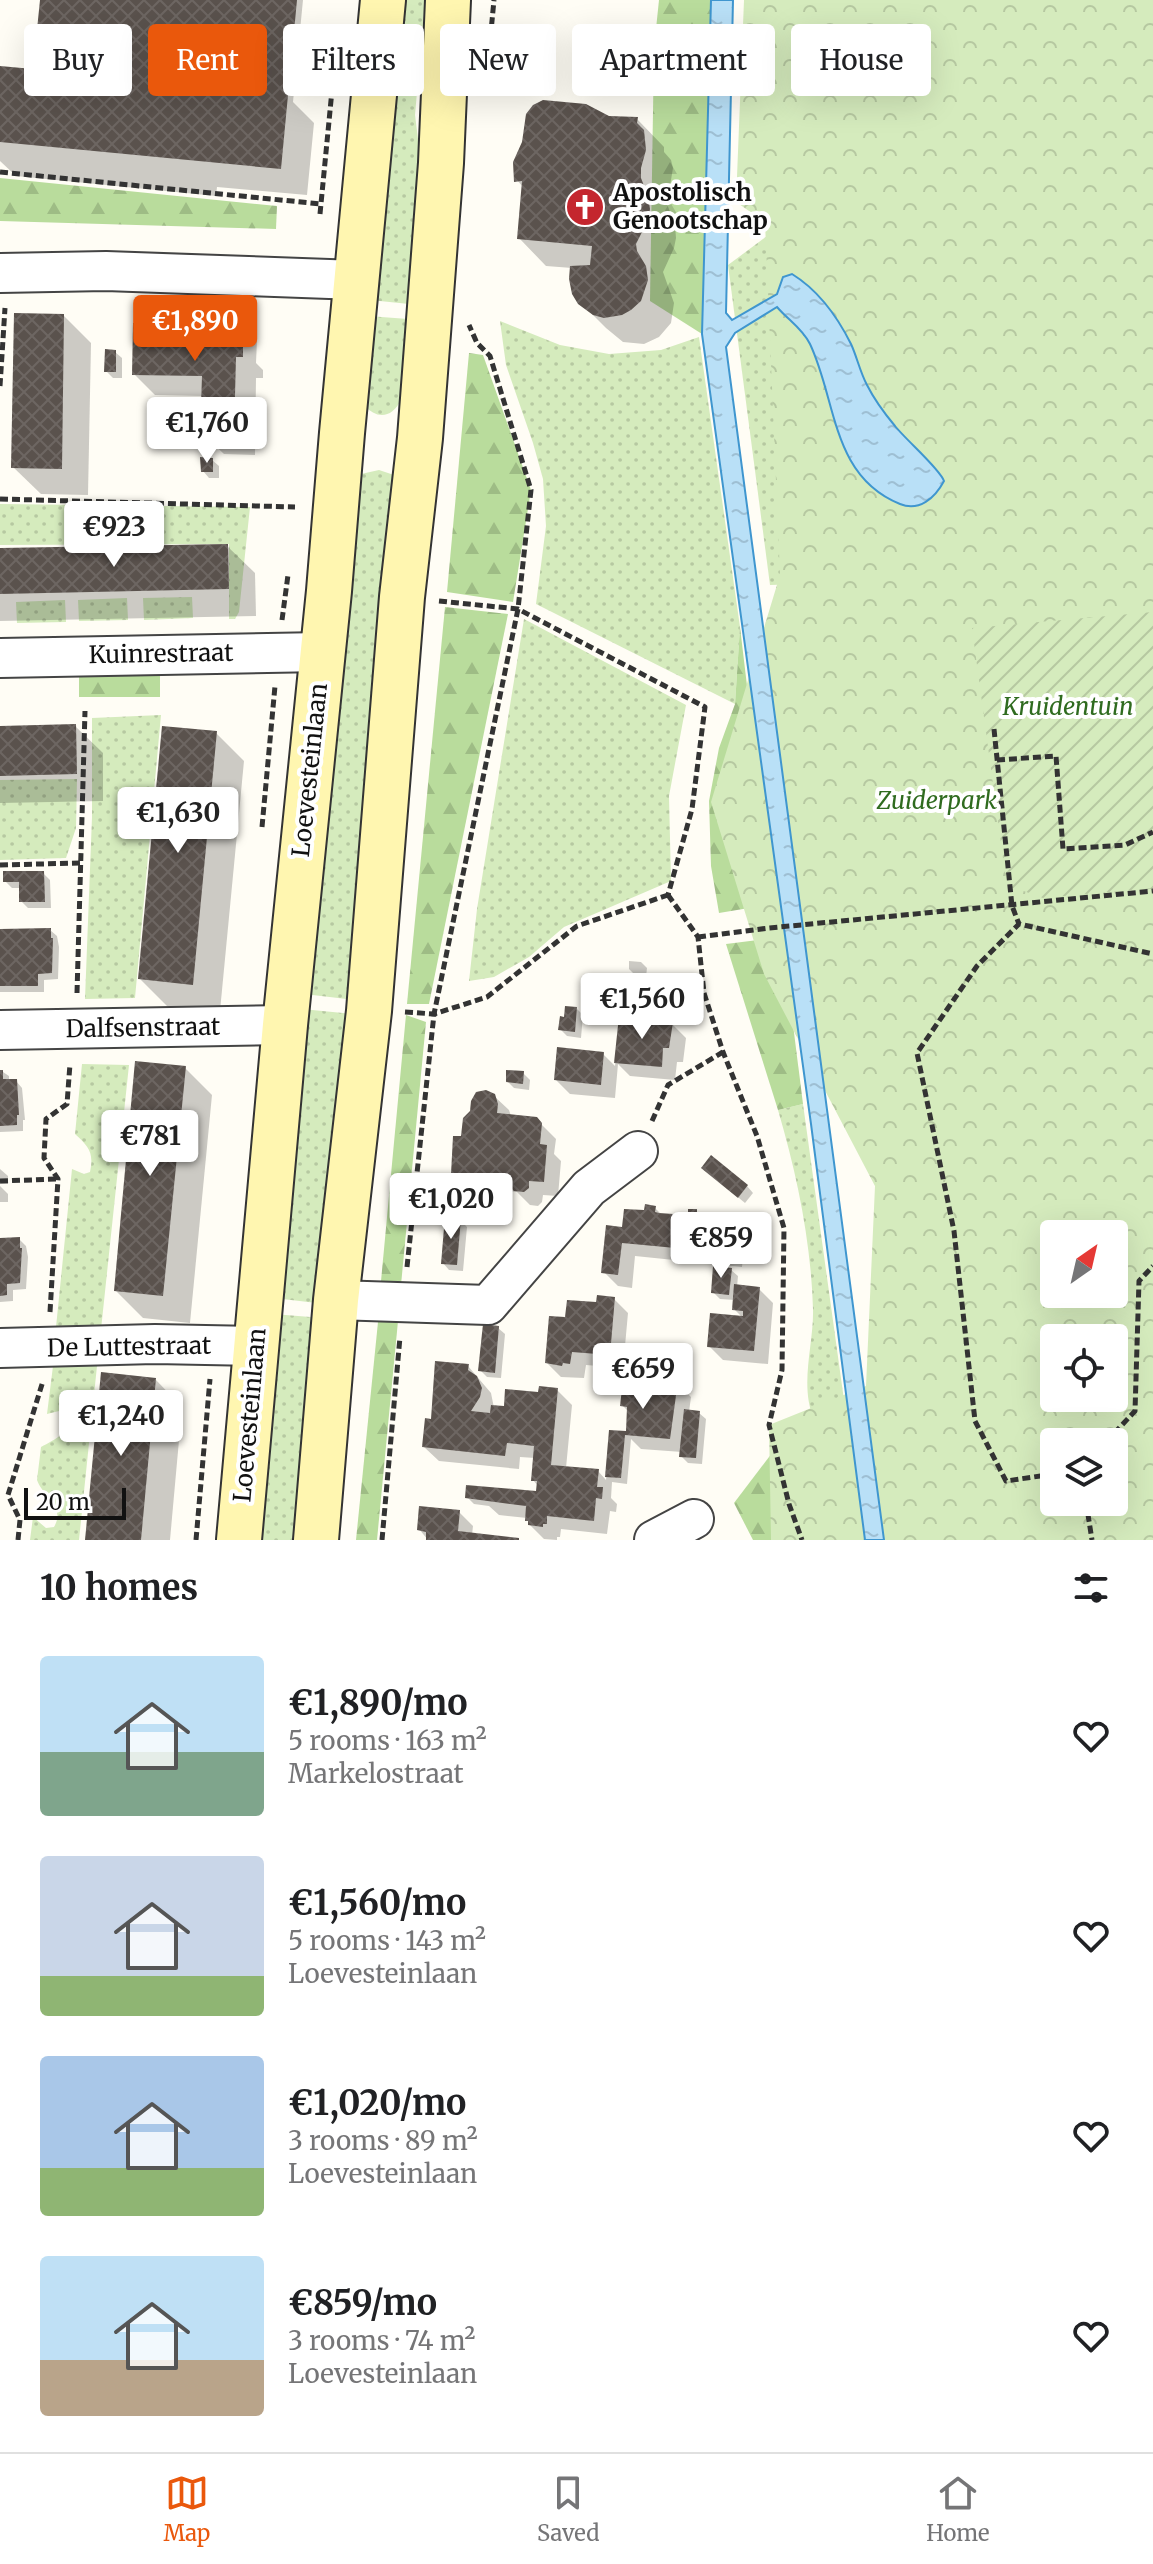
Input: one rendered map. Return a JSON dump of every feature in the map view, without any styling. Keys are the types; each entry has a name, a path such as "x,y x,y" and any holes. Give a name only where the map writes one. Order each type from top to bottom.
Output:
{"main road":[{"name":"Loevesteinlaan","path":"239,1540 383,0"},
{"path":"316,1540 336,1300 369,1011 401,612 420,438 440,177 448,0"}],"street":[{"path":"3,288 106,271 357,280"},
{"name":"Kuinrestraat","path":"0,658 322,652"},
{"name":"Dalfsenstraat","path":"0,1030 285,1025"},
{"path":"336,1300 488,1305 589,1188 638,1151"},
{"name":"De Luttestraat","path":"0,1348 155,1344 257,1346"},
{"path":"654,1540 694,1519"}],"path":[{"path":"0,172 321,204"},
{"path":"0,386 3,288"},
{"path":"434,1014 518,609 531,490 490,356 477,343 466,316"},
{"path":"0,499 295,507"},
{"path":"440,601 518,609 705,707 692,809 668,895"},
{"path":"77,1004 85,711"},
{"path":"994,729 1012,906 1019,924"},
{"path":"997,760 1056,756 1063,849 1125,845 1153,832"},
{"path":"0,865 80,863"},
{"path":"698,937 1153,891"},
{"path":"668,895 698,937 704,993 723,1052 757,1136 784,1228 782,1370 769,1425 789,1504 802,1540"},
{"path":"400,1011 434,1014 487,997 577,926 668,895"},
{"path":"1019,924 1153,954"},
{"path":"1019,924 977,966 917,1053 954,1231 975,1421 1006,1481 1040,1476"},
{"path":"638,1151 668,1085 723,1052"},
{"path":"18,1540 20,1520 8,1495 45,1374 48,1348 58,1179 44,1158 46,1119 67,1104 70,1055"},
{"path":"0,1181 58,1179"},
{"path":"1119,1428 1135,1411 1139,1281 1153,1266"},
{"path":"0,1495 8,1495"},
{"path":"1088,1516 1092,1540"}],"green space":[{"path":"400,0 425,0 423,24 398,24"},
{"path":"659,0 711,0 710,24 656,24"},
{"name":"Zuiderpark","path":"744,0 1153,0 1153,1540 771,1540 769,1425 866,1386 875,1186 764,974 711,802 780,575 765,222 736,202 740,96 775,96 775,24 743,24"},
{"path":"390,96 417,96 415,115 422,171 409,304 370,300"},
{"path":"653,96 708,96 702,334 650,301"},
{"path":"0,178 277,206 276,229 0,221"},
{"path":"778,228 804,584 770,585 728,265"},
{"path":"368,316 408,319 401,400 384,415 374,413 364,405"},
{"path":"500,321 560,345 609,354 661,350 699,337 740,627 735,704 536,604 546,526 543,479 506,365"},
{"path":"469,353 483,355 531,490 513,602 447,592"},
{"path":"379,470 394,475 355,1000 304,994 352,487 361,474"},
{"path":"0,504 250,507 239,612 235,619 229,619 229,544 0,545"},
{"path":"192,597 193,618 144,620 143,598"},
{"path":"127,598 128,620 79,621 78,600"},
{"path":"65,600 66,622 17,623 16,602"},
{"path":"445,607 508,614 429,1004 407,1004"},
{"name":"Kruidentuin","path":"1153,612 1153,888 1043,898 1007,888 972,628"},
{"path":"524,619 686,705 669,796 671,881 564,927 529,957 494,977 469,981 477,909"},
{"path":"740,627 773,904 719,913 711,866 709,801 719,748 735,704"},
{"path":"160,672 160,697 79,697 79,675"},
{"path":"161,715 135,998 85,999 92,817 92,718"},
{"path":"77,779 76,828 66,858 0,860 0,780"},
{"path":"782,937 803,1104 778,1110 726,944"},
{"path":"302,1009 353,1014 325,1304 274,1298"},
{"path":"406,1015 426,1022 401,1285 381,1281"},
{"path":"82,1064 129,1065 100,1339 55,1337 72,1169 84,1174 90,1172 91,1165 89,1150 75,1134"},
{"path":"803,1104 857,1494 818,1429 808,1392 813,1322 809,1258 797,1184 778,1110"},
{"path":"273,1314 323,1318 303,1540 252,1540"},
{"path":"398,1321 377,1540 356,1540 378,1322"},
{"path":"53,1366 97,1366 79,1540 30,1540 33,1517 46,1528 54,1527 57,1520 55,1508 37,1480 41,1447 62,1434 68,1419 68,1412 63,1410 47,1414"},
{"path":"772,1453 795,1540 753,1540 734,1503"}],"water":[{"path":"711,0 733,0 732,24 710,24"},
{"path":"708,96 731,96 726,313 732,320 777,294 783,277 792,274 801,280 826,304 840,324 880,406 944,481 931,498 914,506 900,504 877,491 848,456 819,366 807,338 799,329 777,307 735,333 726,347 884,1540 865,1540 702,334"}],"building":[{"path":"40,0 297,0 295,24 283,24 283,96 288,96 281,169 0,142 0,66 24,68 24,96 132,96 132,24 38,24"},
{"name":"Apostolisch Genootschap","path":"543,100 586,104 609,116 638,117 637,123 644,130 646,150 641,178 650,209 636,244 646,266 648,280 641,301 622,315 604,318 593,315 578,304 572,294 570,266 590,265 592,246 517,239 522,181 514,182 513,162 522,142 526,114 533,105"},
{"path":"14,313 64,314 62,469 11,468"},
{"path":"204,316 237,317 236,347 243,347 243,357 236,357 234,434 200,434 202,376 132,375 133,323 204,325"},
{"path":"105,349 116,350 116,372 104,372"},
{"path":"200,457 213,458 213,472 201,472"},
{"path":"228,544 229,589 0,594 0,548"},
{"path":"76,724 77,774 0,776 0,726"},
{"path":"162,726 217,731 193,985 138,979"},
{"path":"3,871 44,871 45,902 19,902 19,882 3,882"},
{"path":"51,928 52,973 38,974 38,986 0,986 0,929"},
{"path":"565,1006 577,1007 575,1032 558,1030"},
{"path":"619,1016 673,1022 669,1048 663,1048 662,1067 614,1063"},
{"path":"557,1047 604,1052 601,1085 554,1080"},
{"path":"135,1061 186,1066 163,1296 114,1291"},
{"path":"0,1070 3,1070 3,1079 17,1079 17,1125 0,1126"},
{"path":"506,1070 524,1071 523,1084 506,1082"},
{"path":"486,1090 495,1094 497,1113 537,1117 542,1123 540,1144 547,1145 544,1182 529,1181 529,1188 524,1192 514,1191 509,1186 510,1180 483,1177 482,1184 477,1188 467,1187 462,1182 463,1175 451,1174 453,1136 461,1136 463,1118 470,1111 476,1092"},
{"path":"711,1155 748,1185 738,1198 701,1168"},
{"path":"645,1204 656,1206 655,1212 659,1213 688,1215 688,1209 697,1209 697,1216 718,1218 717,1229 731,1230 729,1253 622,1243 618,1275 601,1273 606,1225 622,1227 624,1209 644,1210"},
{"path":"445,1216 461,1218 457,1265 441,1264"},
{"path":"20,1237 20,1283 7,1284 7,1295 0,1296 0,1238"},
{"path":"713,1266 732,1268 729,1295 711,1293"},
{"path":"734,1284 760,1287 754,1351 707,1347 710,1313 743,1316 743,1311 732,1310"},
{"path":"597,1295 615,1297 610,1355 572,1352 570,1364 545,1363 549,1316 565,1317 567,1300 596,1302"},
{"path":"483,1324 499,1326 495,1373 478,1371"},
{"path":"635,1356 660,1359 658,1379 678,1381 670,1439 625,1435 621,1478 605,1477 609,1430 626,1431 627,1407 620,1406 622,1388 629,1389"},
{"path":"435,1361 469,1364 468,1370 477,1376 482,1388 471,1411 490,1413 491,1405 504,1406 505,1389 538,1392 539,1386 558,1388 551,1465 599,1469 597,1487 603,1487 602,1499 596,1498 594,1521 547,1516 547,1524 543,1527 528,1525 525,1521 526,1506 465,1498 466,1485 536,1491 537,1481 531,1481 534,1446 507,1443 505,1456 422,1447 425,1418 431,1419"},
{"path":"101,1372 156,1378 141,1540 85,1540"},
{"path":"684,1409 700,1411 696,1458 679,1457"},
{"path":"419,1506 460,1510 458,1531 519,1540 426,1540 426,1532 417,1530"}],"place":[{"name":"Apostolisch Genootschap","path":"585,207"}]}
